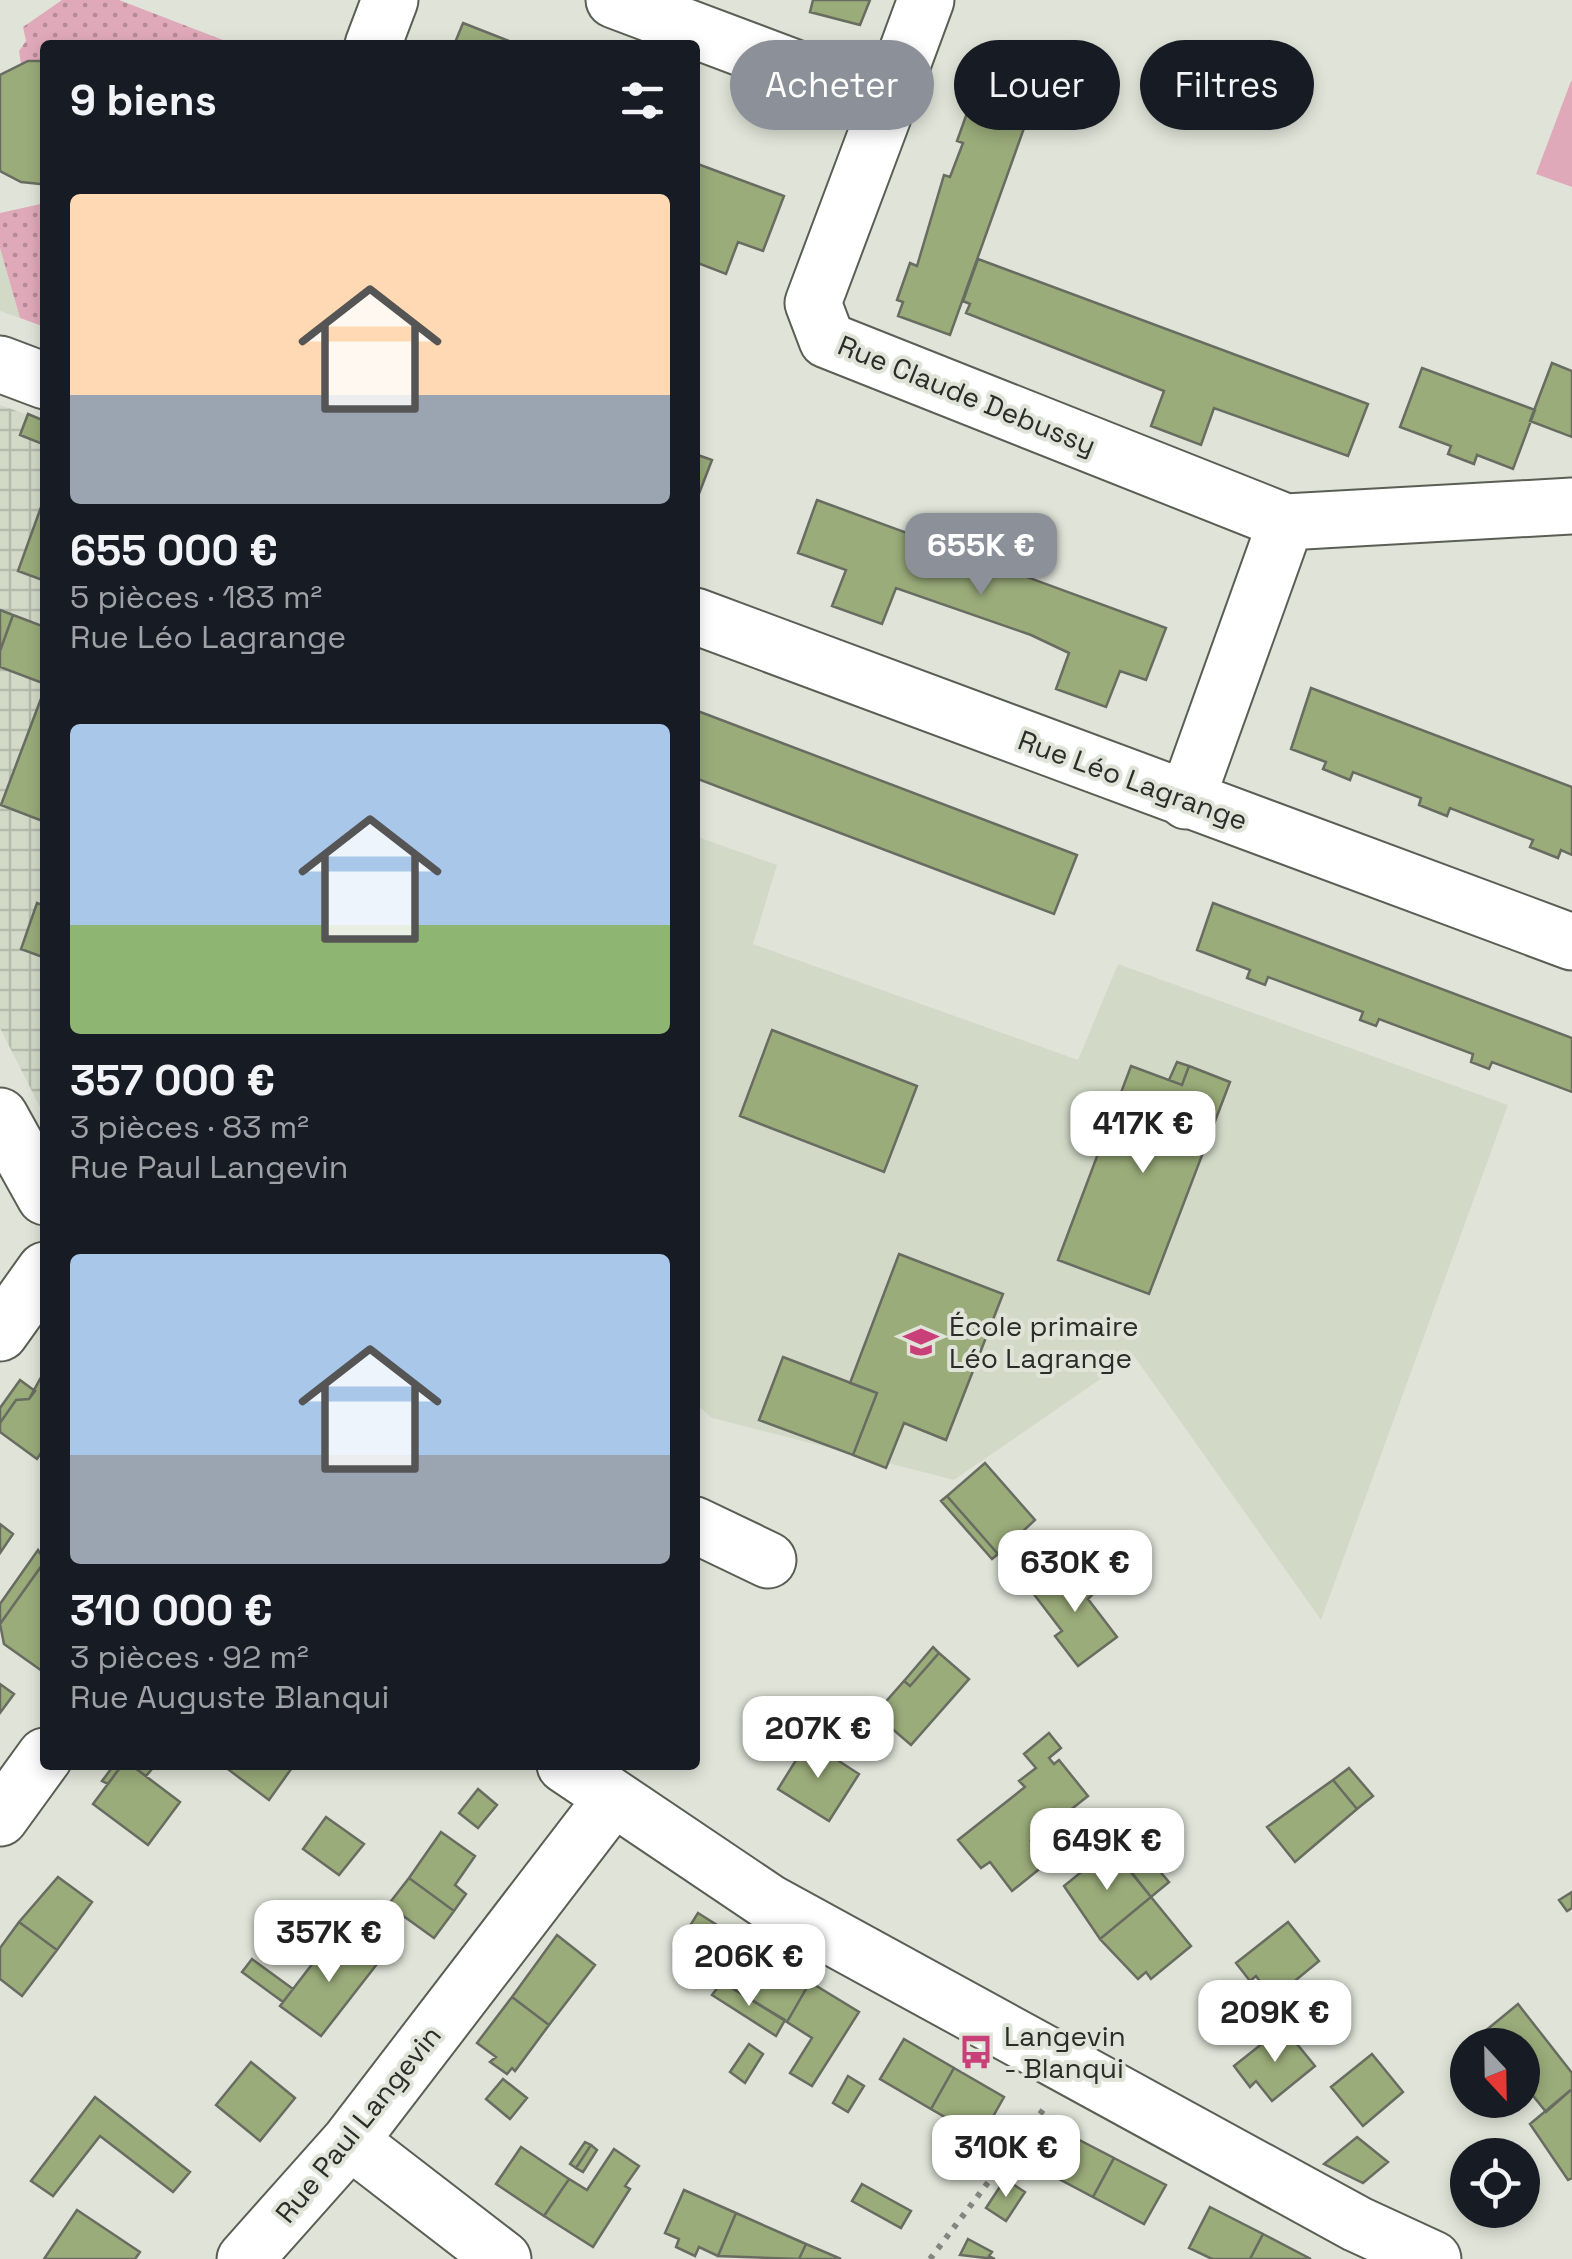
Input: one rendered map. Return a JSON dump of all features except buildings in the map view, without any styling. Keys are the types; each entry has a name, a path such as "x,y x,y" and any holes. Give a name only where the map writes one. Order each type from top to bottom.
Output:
{"street":[{"path":"375,40 390,0"},
{"path":"614,0 730,44"},
{"name":"Rue Claude Debussy","path":"911,40 926,0"},
{"name":"Rue Claude Debussy","path":"878,130 813,302 828,340 1286,522 1572,506"},
{"path":"0,364 40,379"},
{"path":"1186,801 1286,522"},
{"name":"Rue Léo Lagrange","path":"700,618 1572,942"},
{"path":"0,1116 40,1188"},
{"path":"0,1334 40,1277"},
{"path":"700,1527 768,1560"},
{"path":"0,1818 40,1763"},
{"path":"572,1770 770,1903 1357,2224 1433,2259"},
{"name":"Rue Paul Langevin","path":"246,2259 350,2141 613,1798"},
{"path":"350,2141 503,2259"}],"path":[{"path":"930,2259 1074,2069"}],"shaded area":[{"path":"62,0 119,0 223,40 40,40 40,62 21,64 19,51 26,41 23,27"},
{"path":"1572,82 1572,187 1536,174"},
{"path":"40,204 40,325 20,318 0,248 0,213"},
{"path":"0,248 20,318 0,311"},
{"path":"0,405 40,419 40,1107 0,1028"},
{"path":"700,838 777,865 753,944 1078,1060 1118,964 1508,1105 1321,1620 1134,1356 954,1480 712,1418 700,1407"}],"place":[{"name":"École primaire Léo Lagrange","path":"921,1342"},
{"name":"Langevin - Blanqui","path":"976,2052"}]}
